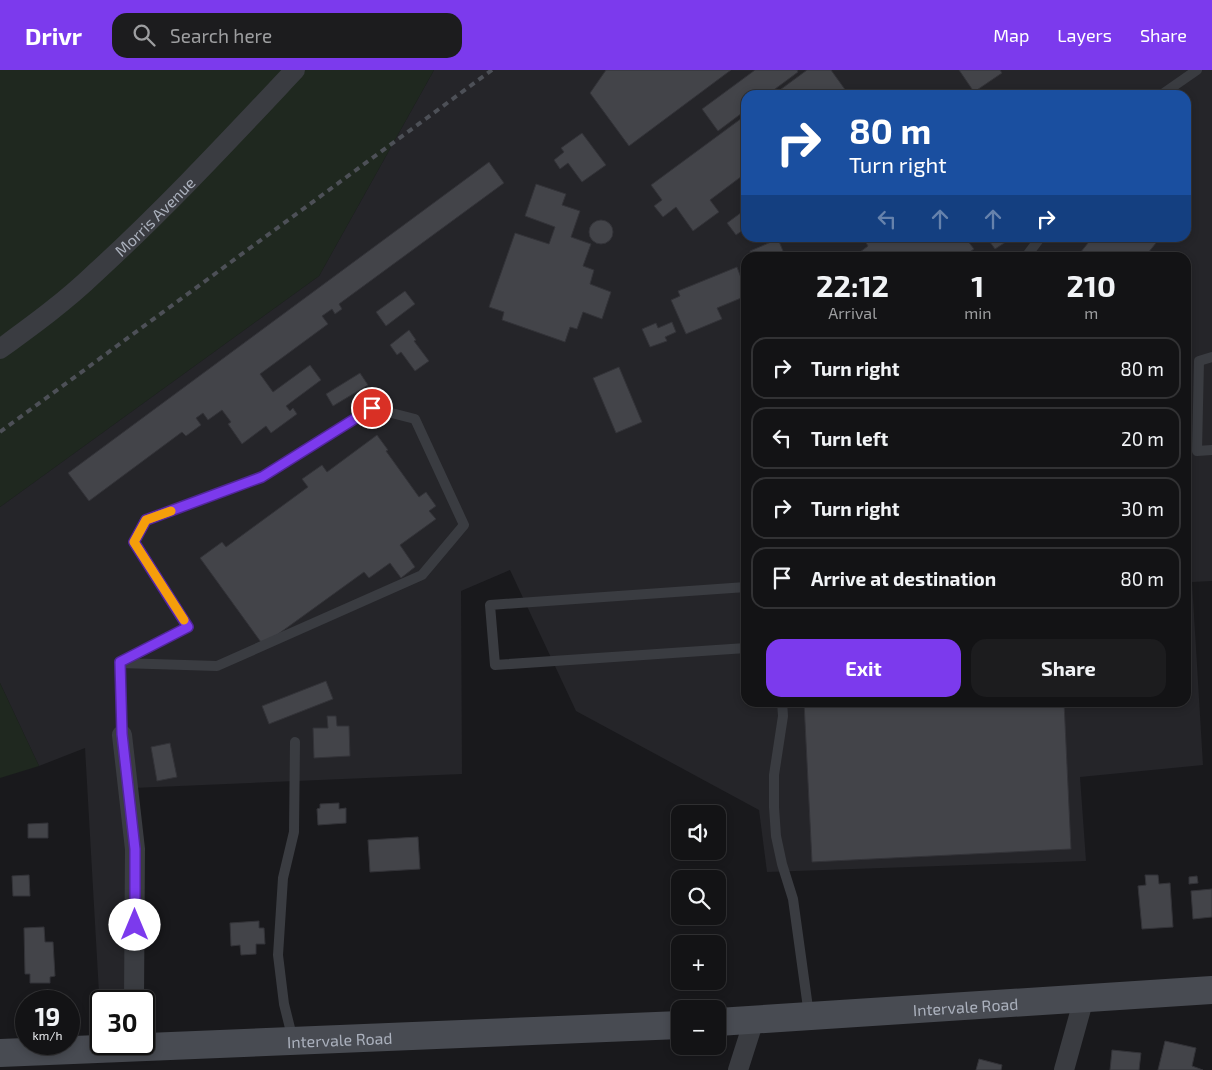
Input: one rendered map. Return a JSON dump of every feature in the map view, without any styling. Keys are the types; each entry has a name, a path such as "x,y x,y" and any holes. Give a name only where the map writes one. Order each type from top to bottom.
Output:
{"street":[{"name":"Morris Avenue","path":"0,349 41,319 94,274 177,195 295,70"},
{"path":"122,734 135,849 134,990"},
{"name":"Intervale Road","path":"726,1022 1212,990"},
{"path":"1064,1070 1084,998"},
{"path":"738,1070 754,1020"},
{"name":"Intervale Road","path":"155,1045 671,1025"},
{"name":"Intervale Road","path":"0,1053 90,1048"}],"lane":[{"path":"1168,90 1197,70"},
{"path":"1212,358 1199,361 1196,451 1212,450"},
{"path":"372,408 415,419 464,525 422,575 217,666 120,662 188,627 134,542 146,520 262,477 372,408"},
{"path":"741,587 490,605 495,665 741,648"},
{"path":"120,662 122,734"},
{"path":"782,707 774,775 776,836 782,864 793,899 809,1016"},
{"path":"294,742 294,832 283,878 278,955 284,1004 294,1041"}],"shaded area":[{"path":"0,70 434,70 319,276 0,507"},
{"path":"434,70 1212,70 1212,581 1192,582 1203,765 1080,777 1086,861 767,872 759,810 576,711 510,570 461,591 462,774 133,788 144,990 99,990 85,748 39,766 0,683 0,507 319,276"},
{"path":"0,683 39,766 0,778"}],"building":[{"path":"606,70 731,70 629,146 590,93"},
{"path":"755,70 797,70 798,72 774,90 741,90 741,114 718,131 702,109"},
{"path":"807,70 831,70 845,90 780,90"},
{"path":"959,70 1000,70 1002,73 977,90 973,90"},
{"path":"741,119 741,177 710,200 719,212 693,231 676,207 663,217 654,206 662,200 651,185"},
{"path":"582,133 606,165 582,182 568,163 560,169 554,160 564,152 561,148"},
{"path":"489,162 504,183 339,304 342,309 335,314 332,309 322,316 328,324 260,374 273,392 310,365 321,380 286,406 290,411 293,408 297,414 271,433 266,426 242,444 228,424 231,422 222,410 208,420 203,413 196,418 201,425 186,436 182,432 89,501 68,473"},
{"path":"536,184 566,194 562,205 580,211 571,237 591,244 583,266 594,270 590,284 611,292 602,319 583,312 577,329 570,327 565,342 502,320 504,312 489,307 515,233 549,244 555,227 525,216"},
{"path":"741,213 741,232 736,235 727,223"},
{"path":"601,220 606,221 612,227 612,237 606,243 601,244 596,243 590,237 589,232 590,227 596,221"},
{"path":"771,242 779,242 783,252 750,252"},
{"path":"866,242 969,242 974,249 970,252 860,252 868,246"},
{"path":"990,242 1006,242 995,249"},
{"path":"1089,242 1157,242 1149,252 1081,252"},
{"path":"737,267 741,278 741,298 717,308 722,319 686,334 671,300 680,296 678,291"},
{"path":"405,291 415,304 386,326 376,312"},
{"path":"672,322 676,332 665,337 667,341 650,347 642,329 656,323 658,328"},
{"path":"409,330 416,340 414,341 429,361 415,371 401,352 397,355 390,345"},
{"path":"619,367 642,422 616,433 593,378"},
{"path":"360,373 368,385 333,406 326,394"},
{"path":"377,435 388,450 386,451 419,497 426,492 436,506 429,511 436,519 400,545 415,567 401,578 390,563 369,578 364,572 263,645 200,558 222,542 226,547 308,487 302,479 322,465 327,472"},
{"path":"326,681 333,699 269,724 262,706"},
{"path":"804,707 1064,707 1071,849 812,862"},
{"path":"327,716 336,716 337,726 349,726 350,756 314,758 313,728 328,728"},
{"path":"170,743 177,777 157,781 151,747"},
{"path":"339,803 339,809 346,808 346,823 318,825 317,809 320,808 320,804"},
{"path":"48,823 48,838 28,838 28,824"},
{"path":"418,837 420,869 370,872 368,840"},
{"path":"29,875 30,896 13,896 12,876"},
{"path":"1145,875 1158,875 1159,884 1170,883 1173,927 1142,929 1138,886 1146,885"},
{"path":"1197,876 1198,883 1189,884 1189,877"},
{"path":"1212,889 1212,917 1193,919 1191,891"},
{"path":"259,921 259,928 264,928 265,944 256,944 256,954 241,955 240,945 231,946 230,923"},
{"path":"44,927 45,942 53,942 55,976 50,977 50,983 30,983 30,974 25,974 24,928"},
{"path":"1165,1041 1196,1048 1192,1066 1203,1070 1158,1070"},
{"path":"1112,1050 1141,1053 1139,1070 1110,1070"},
{"path":"979,1059 1002,1065 1001,1070 976,1070"}],"railway":[{"path":"0,432 492,70"}],"slow traffic":[{"path":"171,511 146,520 134,542 184,620"}],"route":[{"path":"135,925 135,849 122,734 120,662 188,627 134,542 146,520 262,477 372,408"}]}
